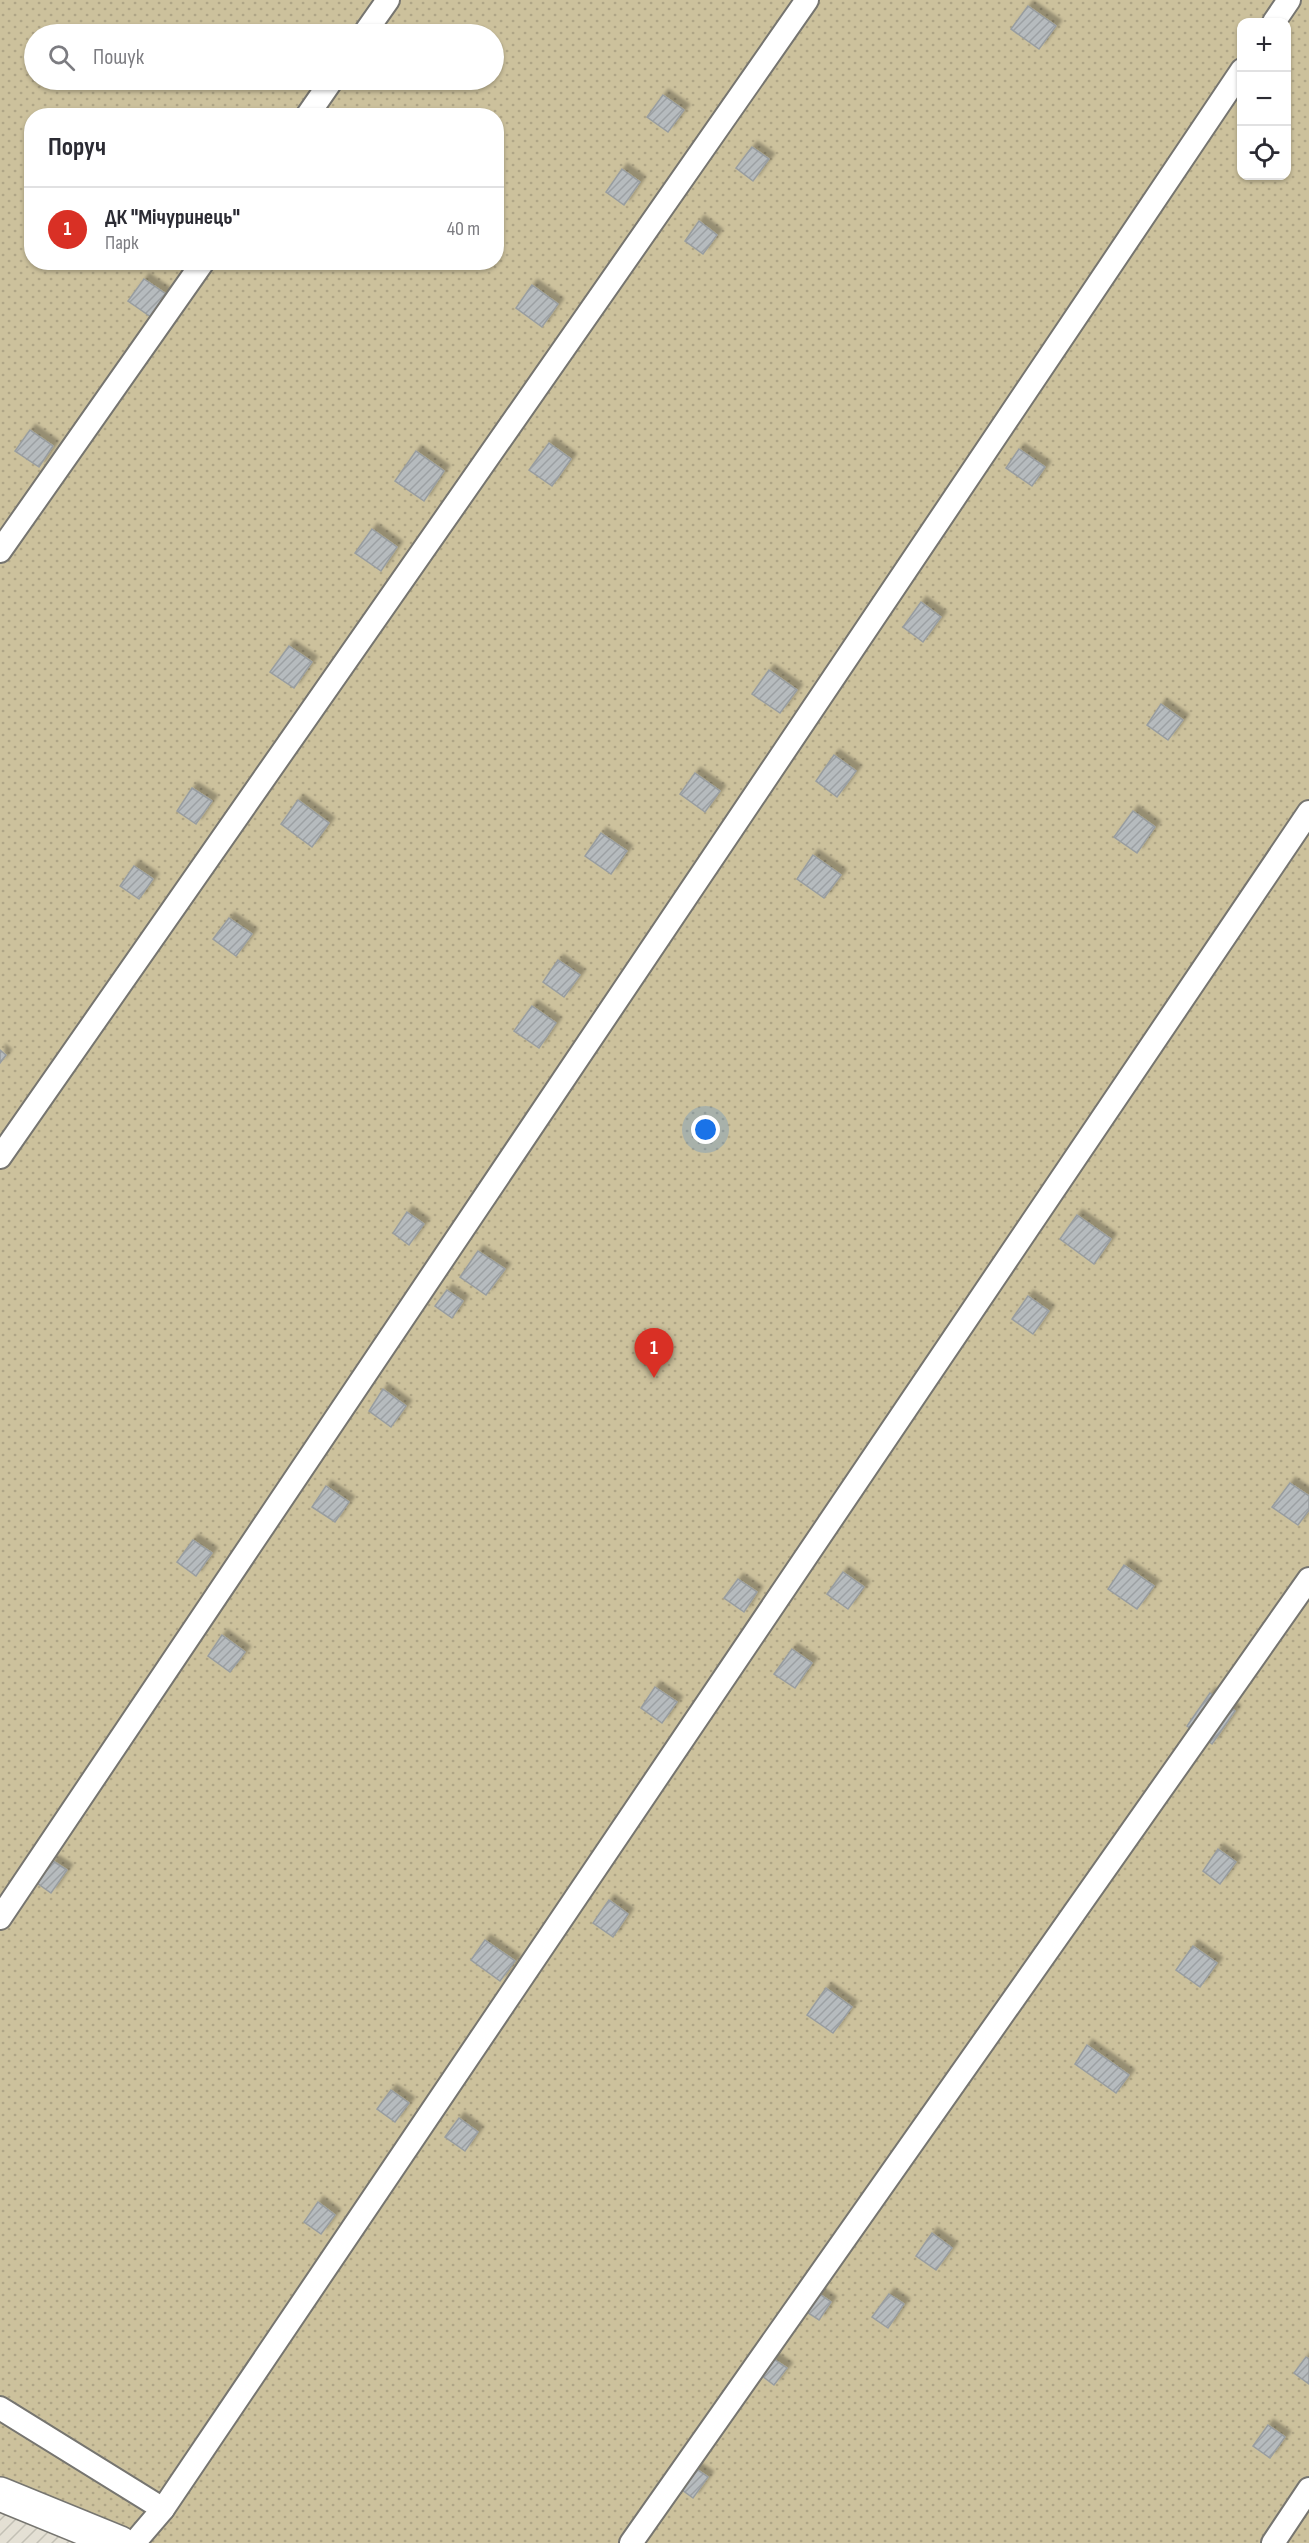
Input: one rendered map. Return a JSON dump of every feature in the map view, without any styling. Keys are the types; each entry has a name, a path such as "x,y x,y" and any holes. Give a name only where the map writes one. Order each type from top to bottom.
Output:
{"street":[{"path":"0,2494 120,2543"}],"lane":[{"path":"371,24 388,0"},
{"path":"0,1157 807,0"},
{"path":"1277,18 1289,0"},
{"path":"0,1918 1241,72"},
{"path":"313,108 325,90"},
{"path":"0,551 197,270"},
{"path":"134,2543 163,2509 1309,812"},
{"path":"631,2543 1309,1579"},
{"path":"0,2408 163,2509"},
{"path":"1273,2543 1309,2489"}],"shaded area":[{"path":"0,0 1309,0 1309,2543 120,2543 0,2494"},
{"path":"0,2494 120,2543 0,2543"}],"building":[{"path":"1028,6 1056,26 1039,49 1011,29"},
{"path":"663,95 684,110 668,132 647,117"},
{"path":"752,147 769,159 753,181 736,168"},
{"path":"622,169 640,182 624,205 606,192"},
{"path":"699,221 717,235 703,254 685,241"},
{"path":"144,279 166,294 151,317 128,301"},
{"path":"532,285 558,304 542,327 516,308"},
{"path":"30,430 53,446 39,467 15,451"},
{"path":"549,443 571,459 552,486 529,470"},
{"path":"1019,449 1045,467 1032,486 1006,468"},
{"path":"416,451 444,471 424,501 395,481"},
{"path":"372,529 397,547 381,571 355,553"},
{"path":"921,602 941,617 923,642 903,627"},
{"path":"289,646 312,662 294,688 270,672"},
{"path":"769,670 797,690 780,713 752,694"},
{"path":"1161,704 1183,720 1168,740 1147,725"},
{"path":"834,755 856,771 837,797 816,781"},
{"path":"695,773 720,791 705,812 680,794"},
{"path":"192,788 212,801 196,824 177,811"},
{"path":"298,800 329,823 312,847 281,824"},
{"path":"1133,811 1155,827 1137,853 1114,837"},
{"path":"601,833 627,851 611,874 585,856"},
{"path":"813,855 841,875 824,898 797,879"},
{"path":"134,866 153,879 139,899 120,886"},
{"path":"229,918 252,934 236,956 213,939"},
{"path":"558,960 580,975 564,997 543,982"},
{"path":"532,1006 556,1023 539,1048 514,1031"},
{"path":"0,1050 6,1055 0,1063"},
{"path":"407,1212 424,1224 409,1245 393,1233"},
{"path":"1077,1215 1111,1239 1094,1264 1060,1239"},
{"path":"478,1251 505,1269 486,1295 460,1277"},
{"path":"447,1290 463,1301 452,1318 435,1306"},
{"path":"1028,1296 1049,1311 1033,1334 1012,1319"},
{"path":"383,1389 406,1406 391,1427 369,1411"},
{"path":"1290,1483 1309,1496 1309,1510 1298,1525 1272,1507"},
{"path":"326,1486 349,1502 335,1522 312,1507"},
{"path":"193,1540 212,1553 196,1576 177,1562"},
{"path":"1124,1565 1154,1586 1137,1609 1108,1589"},
{"path":"843,1572 864,1587 848,1609 827,1594"},
{"path":"738,1579 757,1592 744,1612 724,1598"},
{"path":"222,1635 245,1652 230,1672 208,1656"},
{"path":"792,1649 812,1663 795,1688 774,1674"},
{"path":"655,1687 677,1702 662,1723 641,1708"},
{"path":"1210,1693 1235,1711 1212,1744 1187,1726"},
{"path":"1218,1849 1236,1862 1220,1884 1203,1871"},
{"path":"53,1861 67,1870 51,1893 37,1883"},
{"path":"609,1900 628,1914 613,1937 593,1923"},
{"path":"485,1940 515,1961 500,1981 471,1960"},
{"path":"1193,1946 1217,1963 1200,1987 1176,1970"},
{"path":"826,1988 852,2007 833,2033 807,2015"},
{"path":"1087,2045 1129,2075 1116,2093 1075,2064"},
{"path":"391,2090 409,2103 395,2122 377,2109"},
{"path":"459,2118 478,2132 465,2151 445,2137"},
{"path":"318,2202 335,2215 321,2234 304,2222"},
{"path":"932,2233 952,2248 936,2270 916,2256"},
{"path":"812,2289 831,2302 819,2320 799,2307"},
{"path":"889,2294 904,2304 888,2328 872,2317"},
{"path":"769,2356 787,2368 774,2385 757,2372"},
{"path":"1306,2357 1309,2359 1309,2384 1294,2373"},
{"path":"1268,2425 1285,2437 1270,2458 1253,2446"},
{"path":"689,2464 708,2477 693,2498 674,2484"}],"place":[{"name":"ДК \"Мічуринець\"","path":"654,1378"}]}
